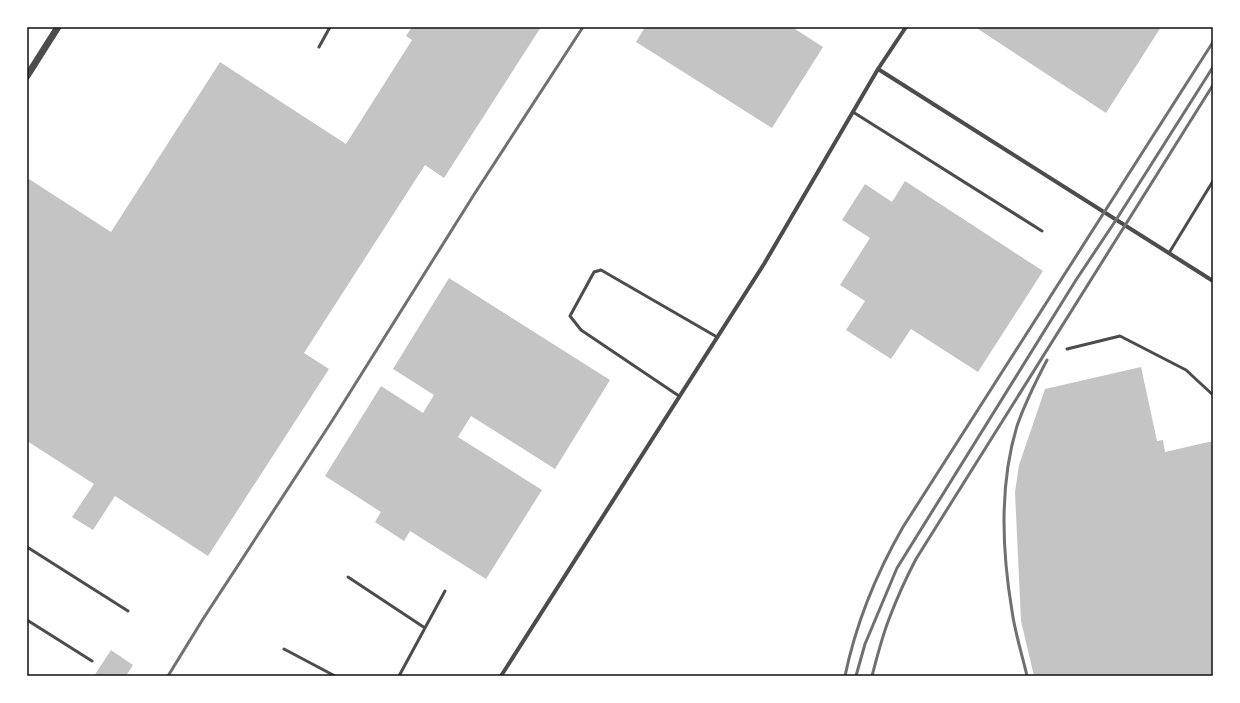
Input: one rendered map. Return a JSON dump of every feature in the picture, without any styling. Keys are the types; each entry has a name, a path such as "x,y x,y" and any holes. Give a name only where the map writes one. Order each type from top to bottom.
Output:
{"street":[{"path":"27,76 58,27"},
{"path":"501,676 764,264 878,69 906,27"},
{"path":"878,69 1213,281"}],"lane":[{"path":"319,47 330,27"},
{"path":"853,112 1042,231"},
{"path":"1169,253 1213,181"},
{"path":"679,396 581,330 570,316 594,272 601,270 717,337"},
{"path":"1067,349 1120,336 1186,370 1213,395"},
{"path":"27,547 128,611"},
{"path":"348,577 425,628"},
{"path":"399,676 445,591"},
{"path":"27,620 92,661"},
{"path":"284,649 335,676"}],"building":[{"path":"412,27 541,27 444,178 425,165 304,353 329,369 208,556 115,496 93,530 72,517 94,484 27,441 27,183 29,179 111,232 220,62 346,144 412,40 406,36"},
{"path":"645,27 792,27 823,47 772,128 636,42"},
{"path":"975,27 1161,27 1106,113"},
{"path":"905,181 1043,271 978,372 911,329 891,359 846,330 865,301 840,285 870,238 842,220 865,184 892,202"},
{"path":"449,278 610,380 555,469 471,416 458,437 542,490 486,579 410,531 404,541 375,522 381,512 325,476 381,386 423,413 434,395 393,369"},
{"path":"1141,367 1157,441 1163,440 1165,452 1213,441 1213,676 1034,676 1021,621 1015,492 1019,465 1045,389"},
{"path":"111,650 133,665 126,676 94,676"}],"railway":[{"path":"168,676 203,619 332,421 475,193 583,27"},
{"path":"845,676 855,637 868,599 884,563 903,527 1213,42"},
{"path":"856,676 865,644 897,568 1076,280 1213,67"},
{"path":"872,676 889,619 916,559 1213,85"},
{"path":"1027,676 1015,627 1006,565 1004,542 1005,495 1007,471 1017,426 1031,392 1047,360"}]}
